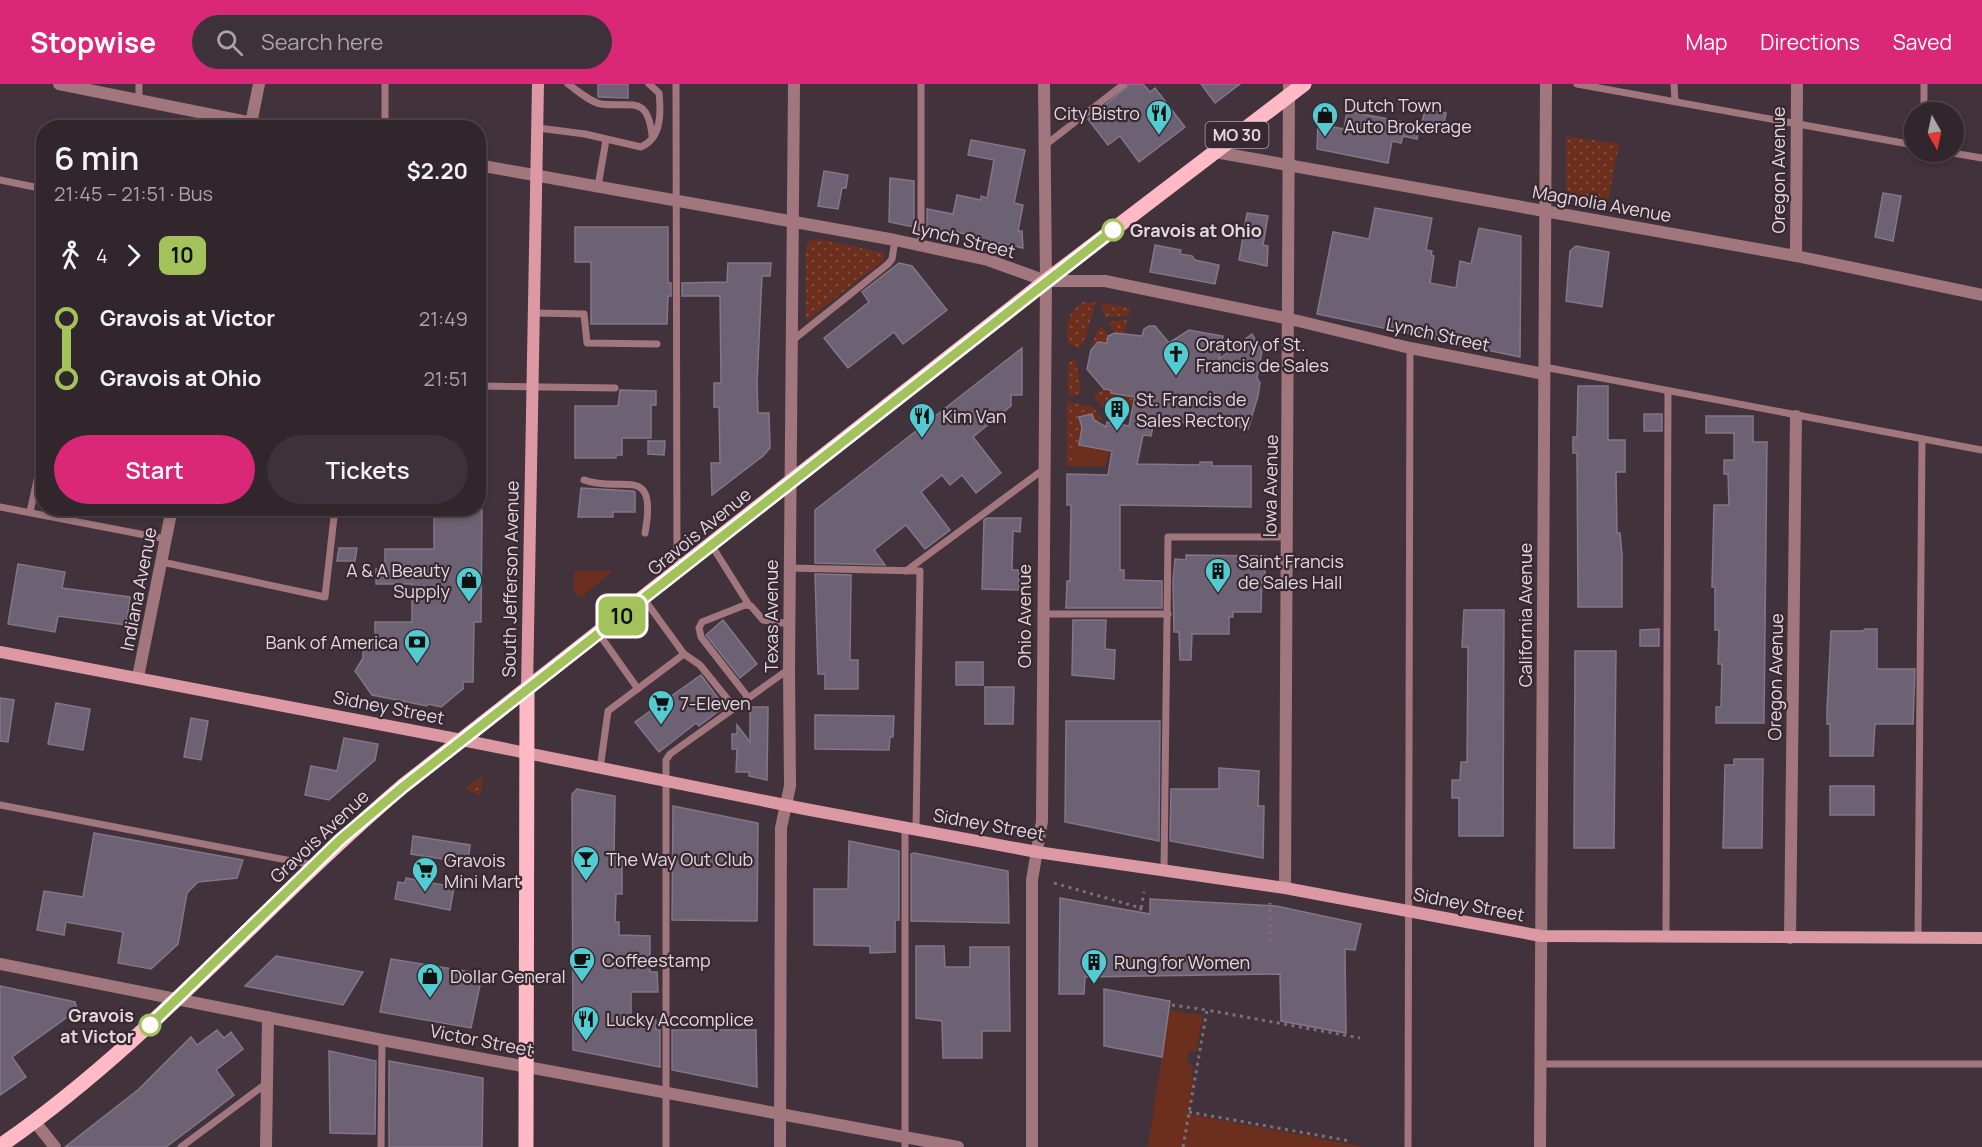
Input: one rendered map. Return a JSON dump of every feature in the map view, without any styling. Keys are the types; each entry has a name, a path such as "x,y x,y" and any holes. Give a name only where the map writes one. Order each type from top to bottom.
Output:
{"main road":[{"name":"Gravois Avenue","path":"0,1146 35,1122 113,1058 363,820 527,688 677,574 1046,281 1215,152 1289,90 1304,84"},
{"name":"South Jefferson Avenue","path":"526,1147 527,688"}],"street":[{"path":"59,84 228,120"},
{"path":"251,120 260,84"},
{"name":"South Jefferson Avenue","path":"527,688 538,84"},
{"name":"Texas Avenue","path":"780,1147 781,828 790,786 789,568 794,84"},
{"name":"Ohio Avenue","path":"1032,1147 1032,880 1042,821 1041,614 1046,281 1044,84"},
{"name":"California Avenue","path":"1540,1147 1546,84"},
{"name":"Oregon Avenue","path":"1796,256 1797,84"},
{"name":"Iowa Avenue","path":"1285,888 1290,319 1289,90"},
{"name":"Magnolia Avenue","path":"1215,152 1796,256 1982,295"},
{"name":"Lynch Street","path":"486,166 895,240 988,260 1046,281 1105,281 1290,319 1410,348 1544,370"},
{"name":"Oregon Avenue","path":"1791,938 1796,416"},
{"name":"Indiana Avenue","path":"138,677 170,516"},
{"name":"Sidney Street","path":"0,652 462,740 785,806 1037,852 1285,888 1541,936 1982,938"},
{"name":"Victor Street","path":"0,964 382,1040 780,1115 904,1142 958,1147"},
{"path":"266,1147 268,1017"},
{"path":"35,1122 54,1147"}],"lane":[{"path":"139,84 139,100"},
{"path":"385,84 385,120"},
{"path":"568,84 599,104 634,103 642,107 648,115 653,138"},
{"path":"538,128 585,134 641,147 653,138 661,115 659,93 650,84"},
{"path":"676,84 677,574"},
{"path":"921,84 921,246"},
{"path":"1044,146 1124,84"},
{"path":"1577,84 1904,143"},
{"path":"1674,84 1676,101"},
{"path":"1924,84 1924,102"},
{"path":"598,186 606,140"},
{"path":"1964,155 1982,158"},
{"path":"0,180 36,187"},
{"path":"792,340 888,264 892,259 895,240"},
{"path":"535,313 584,314 587,343 657,344"},
{"path":"1408,1147 1410,348"},
{"path":"1544,370 1982,450"},
{"path":"486,386 615,388"},
{"path":"1666,938 1668,392"},
{"path":"1918,938 1922,439"},
{"path":"906,571 1044,469"},
{"path":"584,480 593,484 636,484 642,488 646,494 645,533"},
{"path":"30,512 36,485"},
{"path":"0,507 36,513"},
{"path":"50,516 166,539"},
{"path":"162,562 325,597 334,516"},
{"path":"1164,871 1168,537 1287,537"},
{"path":"712,546 748,605 763,620 789,624"},
{"path":"789,568 920,571 910,828 904,1142"},
{"path":"644,599 684,654 700,665 733,706"},
{"path":"747,696 704,640 699,628 709,617 748,605"},
{"path":"1041,614 1168,614"},
{"path":"599,634 638,689"},
{"path":"600,769 608,711 684,654"},
{"path":"666,1147 664,781 666,760 670,753 733,706 789,669"},
{"path":"0,806 314,865"},
{"path":"381,1147 382,1040"},
{"path":"1540,1064 1982,1064"},
{"path":"181,1147 267,1083"}],"path":[{"path":"1054,883 1140,910 1144,892"},
{"path":"1270,903 1270,942"},
{"path":"1172,1005 1360,1038"},
{"path":"1184,1147 1207,1010"},
{"path":"1190,1112 1350,1142"}],"shaded area":[{"path":"1566,136 1619,144 1607,206 1566,200"},
{"path":"817,239 885,253 883,261 806,321 806,246 810,241"},
{"path":"1084,302 1095,302 1095,306 1083,345 1077,348 1068,343 1068,325 1071,314"},
{"path":"1101,303 1131,308 1129,316 1105,317"},
{"path":"1128,320 1123,335 1115,333 1108,322"},
{"path":"1102,325 1108,336 1107,343 1098,342 1091,346 1097,331"},
{"path":"1076,360 1081,390 1078,395 1068,396 1068,362"},
{"path":"1104,389 1111,390 1111,393 1162,402 1159,409 1132,404 1130,416 1108,411 1093,396"},
{"path":"1067,402 1093,407 1102,419 1102,421 1094,420 1090,414 1079,419 1082,428 1079,445 1074,445 1074,466 1067,466"},
{"path":"1074,444 1110,450 1105,466 1074,466"},
{"path":"574,571 613,571 581,597 574,592"},
{"path":"482,776 481,796 465,788"},
{"path":"1169,1010 1203,1015 1196,1052 1189,1051 1187,1064 1193,1066 1191,1077 1194,1078 1188,1114 1365,1147 1148,1147"}],"building":[{"path":"598,84 628,84 628,98 598,97"},
{"path":"1130,84 1143,84 1150,92 1155,88 1185,127 1139,162 1120,136 1108,145 1088,119"},
{"path":"1201,84 1240,84 1215,103"},
{"path":"1425,109 1446,113 1443,127 1422,123"},
{"path":"1347,111 1420,125 1417,139 1403,136 1401,143 1392,141 1388,163 1317,149 1318,124 1344,129"},
{"path":"971,140 1025,150 1014,203 1023,205 1018,231 1022,231 1023,248 973,238 974,235 927,228 927,209 953,214 957,195 981,200 981,196 987,198 994,160 968,155"},
{"path":"824,171 848,175 846,188 842,188 838,209 818,206"},
{"path":"890,178 914,181 914,227 889,222"},
{"path":"1883,193 1901,196 1893,241 1875,237"},
{"path":"1375,208 1432,218 1426,250 1432,251 1431,255 1434,256 1430,283 1456,288 1460,261 1471,264 1479,228 1521,236 1520,357 1317,314 1333,232 1369,239"},
{"path":"1247,213 1268,216 1263,245 1268,246 1267,266 1239,260"},
{"path":"575,227 668,227 668,283 671,283 671,296 668,296 667,324 591,324 591,262 575,262"},
{"path":"1155,245 1181,250 1180,254 1192,256 1195,260 1219,265 1215,284 1150,272"},
{"path":"1576,246 1609,252 1602,307 1566,301 1570,251"},
{"path":"728,263 771,263 770,276 762,276 757,383 758,413 769,413 770,448 763,456 712,495 711,463 720,463 719,407 714,407 714,383 721,383 720,296 682,296 682,283 727,282"},
{"path":"899,263 912,266 947,310 903,344 894,332 848,368 824,338 869,302 862,292"},
{"path":"1155,326 1169,343 1189,330 1223,336 1219,359 1252,334 1262,351 1257,378 1260,383 1258,396 1248,429 1206,421 1205,427 1155,417 1151,436 1143,435 1137,464 1200,465 1200,462 1212,462 1212,466 1251,466 1251,507 1120,505 1120,570 1124,570 1124,580 1162,581 1162,608 1066,608 1067,581 1070,581 1071,505 1067,505 1067,474 1108,475 1112,451 1079,445 1082,428 1079,417 1092,414 1094,420 1106,427 1107,422 1129,426 1135,397 1111,393 1111,390 1104,389 1087,369 1091,350 1098,342 1107,343 1108,336 1115,333 1142,336 1144,329"},
{"path":"1022,348 1022,395 1011,395 1011,406 973,437 1001,473 976,493 962,475 950,485 942,475 921,492 950,530 925,549 906,525 874,550 885,565 815,563 815,510"},
{"path":"1578,386 1608,386 1608,440 1625,440 1625,472 1616,472 1617,533 1620,533 1622,554 1622,607 1578,607 1577,453 1573,453 1573,437 1577,437"},
{"path":"620,390 656,391 656,405 651,405 651,438 622,438 622,455 616,455 616,458 575,458 575,406 618,406"},
{"path":"1644,414 1662,414 1662,431 1644,431"},
{"path":"1706,416 1753,416 1753,442 1767,442 1764,723 1716,723 1716,707 1721,707 1722,664 1718,664 1719,630 1715,630 1715,587 1712,587 1714,505 1729,505 1728,474 1724,474 1724,460 1734,460 1734,433 1706,433"},
{"path":"648,441 665,441 664,455 648,454"},
{"path":"581,488 633,491 635,492 635,512 613,512 613,517 578,517"},
{"path":"434,516 482,516 481,622 474,622 473,682 463,682 463,689 441,707 372,695 355,671 363,658 363,642 375,642 375,622 412,622 412,584 376,584 376,569 385,569 385,549 434,549"},
{"path":"987,518 1021,518 1020,532 1013,531 1012,570 1019,570 1019,590 982,589 984,520"},
{"path":"339,548 357,548 355,561 337,561"},
{"name":"Saint Francis de Sales Hall","path":"1186,555 1265,556 1265,576 1262,576 1261,612 1233,612 1233,617 1229,617 1229,634 1192,634 1191,660 1180,660 1179,632 1174,632 1173,581 1175,559 1186,560"},
{"path":"18,564 65,572 62,588 130,597 126,625 58,616 55,632 8,624"},
{"path":"815,574 851,575 850,660 858,660 858,689 825,689 825,674 818,674"},
{"path":"1464,610 1504,610 1503,836 1459,836 1459,798 1452,798 1452,780 1460,780 1461,762 1467,762 1468,647 1462,647"},
{"path":"723,620 757,664 740,678 706,635"},
{"path":"1073,620 1106,620 1105,649 1115,650 1114,679 1072,675"},
{"path":"1659,629 1659,646 1640,646 1640,630"},
{"path":"1877,629 1877,669 1915,669 1913,724 1875,724 1873,756 1830,756 1830,724 1827,724 1827,709 1831,631 1863,631"},
{"path":"1575,651 1616,651 1614,848 1574,848"},
{"path":"956,662 983,662 983,685 956,685"},
{"path":"701,675 721,702 714,707 724,707 699,726 696,723 659,752 635,722"},
{"path":"985,687 1014,687 1013,724 985,724"},
{"path":"0,698 14,700 8,742 0,741"},
{"path":"56,703 90,709 83,750 48,744"},
{"path":"750,707 768,707 767,780 749,776 749,772 736,772 737,749 732,749 732,734 737,734 737,725 750,742"},
{"path":"815,715 894,716 893,737 890,737 889,750 815,749"},
{"path":"191,718 208,721 201,760 184,757"},
{"path":"1066,721 1160,721 1159,841 1065,822"},
{"path":"344,738 378,744 375,760 329,800 305,795 311,766 337,771"},
{"path":"1734,759 1763,759 1762,848 1723,848 1725,765 1734,765"},
{"path":"1219,768 1259,771 1258,806 1264,806 1263,858 1170,841 1171,789 1219,789"},
{"path":"1830,786 1874,786 1874,815 1830,815"},
{"path":"577,789 615,796 614,857 622,857 622,894 616,894 615,922 619,922 619,935 650,936 650,972 657,972 658,992 631,992 631,1020 656,1020 656,1030 660,1030 660,1067 573,1050 572,794"},
{"path":"673,806 758,823 757,921 672,920"},
{"path":"94,833 243,860 237,878 198,882 187,893 178,944 151,969 118,963 123,932 66,922 64,935 37,930 44,891 83,897"},
{"path":"413,836 470,845 468,863 411,854"},
{"path":"849,841 899,851 899,920 895,920 895,952 870,953 870,946 814,945 814,889 848,889"},
{"path":"911,854 1008,871 1009,923 911,921"},
{"name":"Gravois Mini Mart","path":"406,878 454,887 450,910 395,899 398,882 405,883"},
{"name":"Rung for Women","path":"1060,898 1150,914 1150,899 1276,906 1361,924 1355,950 1345,949 1346,1033 1281,1021 1280,974 1085,977 1084,994 1059,994"},
{"path":"916,946 944,946 945,967 970,967 970,947 1009,947 1010,1031 982,1031 982,1058 943,1058 942,1021 916,1018"},
{"path":"276,956 363,972 343,1005 245,986"},
{"name":"Dollar General","path":"391,959 471,972 480,985 471,1028 380,1012"},
{"path":"0,986 75,1002 77,1010 12,1057 26,1077 0,1095"},
{"path":"1104,989 1170,1001 1162,1057 1104,1046"},
{"path":"217,1030 224,1038 231,1032 243,1049 216,1070 234,1095 198,1123 166,1147 65,1147 139,1089 191,1037 197,1045"},
{"path":"672,1030 756,1030 757,1087 672,1070"},
{"path":"329,1051 376,1061 375,1134 330,1133"},
{"path":"389,1061 483,1078 482,1147 389,1147"}],"bus line":[{"name":"10","path":"150,1025 340,840 404,786 1113,230"}],"place":[{"name":"City Bistro","path":"1159,136"},
{"name":"Dutch Town Auto Brokerage","path":"1325,138"},
{"name":"Gravois at Ohio","path":"1113,230"},
{"name":"Oratory of St. Francis de Sales","path":"1176,377"},
{"name":"St. Francis de Sales Rectory","path":"1117,432"},
{"name":"Kim Van","path":"922,439"},
{"name":"Saint Francis de Sales Hall","path":"1218,594"},
{"name":"A & A Beauty Supply","path":"469,603"},
{"name":"Bank of America","path":"417,665"},
{"name":"7-Eleven","path":"661,726"},
{"name":"The Way Out Club","path":"586,882"},
{"name":"Gravois Mini Mart","path":"425,893"},
{"name":"Coffeestamp","path":"582,983"},
{"name":"Rung for Women","path":"1094,985"},
{"name":"Dollar General","path":"430,999"},
{"name":"Gravois at Victor","path":"150,1025"},
{"name":"Lucky Accomplice","path":"586,1042"}]}
